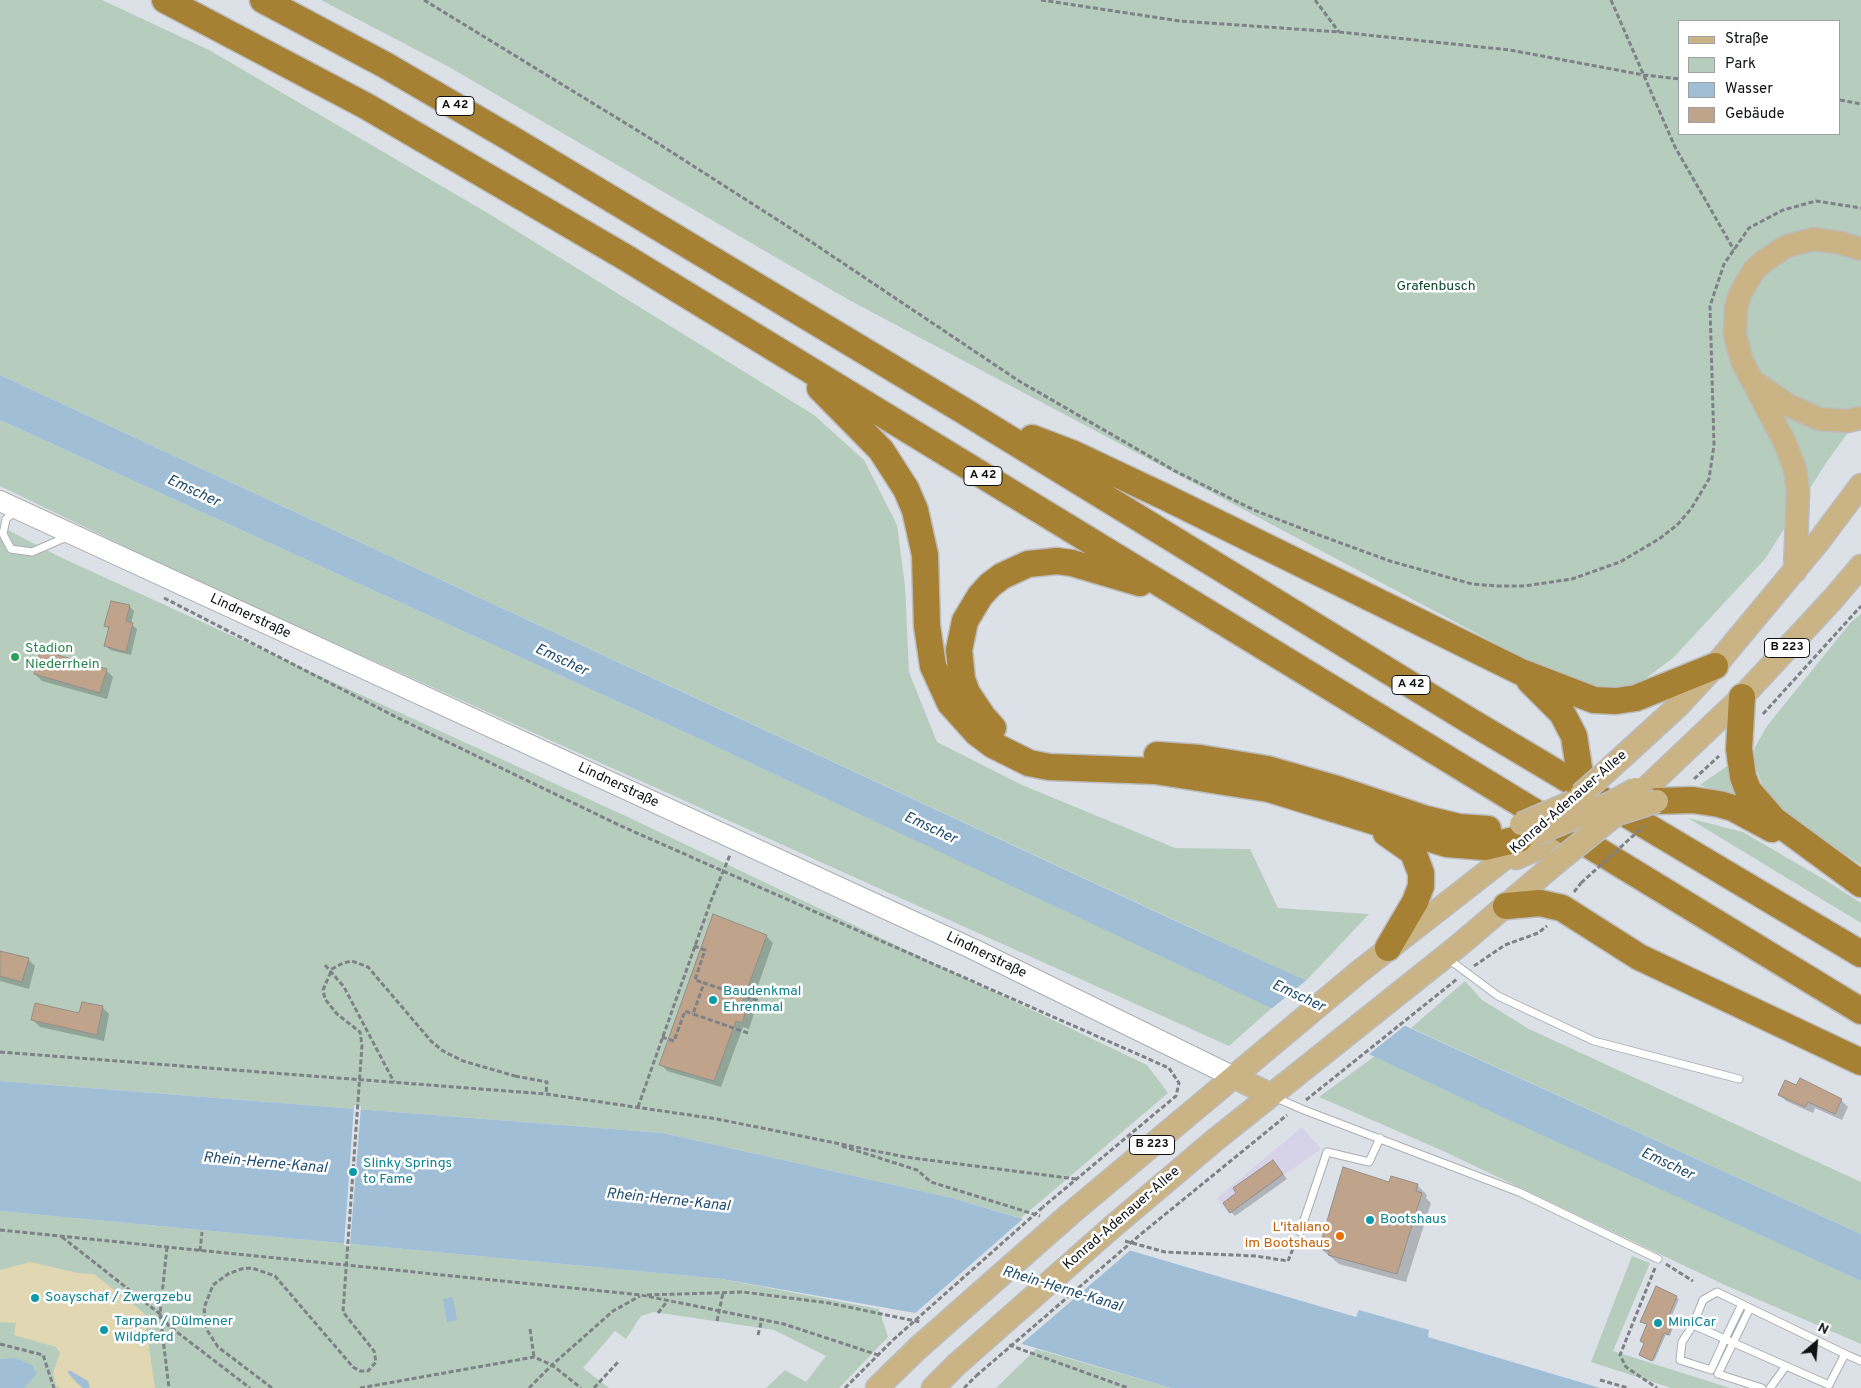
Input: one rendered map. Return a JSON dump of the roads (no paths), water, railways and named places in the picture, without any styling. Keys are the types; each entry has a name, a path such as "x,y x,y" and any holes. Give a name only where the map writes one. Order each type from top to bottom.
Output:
{"highway":[{"name":"A 42","path":"165,0 374,110 622,256 1861,1010"},
{"name":"A 42","path":"263,0 385,65 510,138 964,411 1461,716 1861,954"},
{"path":"794,361 881,450 906,489 915,510 924,548 927,626 933,666 950,703 977,733 1010,755 1049,767 1155,771 1270,789 1447,844 1496,846 1553,823"},
{"path":"964,411 1074,454 1521,672 1594,700 1616,701 1653,693 1715,666"},
{"path":"1172,592 1072,563 1042,561 1014,569 985,590 965,621 959,650 962,679 967,693 993,728 1018,742 1047,751 1077,754 1167,756 1232,763 1303,779 1444,824 1459,827 1494,829 1553,823"},
{"path":"1521,672 1562,713 1574,736 1553,823"},
{"path":"1742,697 1740,762 1748,790 1774,820 1861,884"},
{"path":"1653,792 1733,808 1836,867"},
{"path":"1354,816 1405,845 1418,862 1421,886 1408,915 1388,948"},
{"path":"1506,906 1540,903 1562,908 1639,957 1861,1062"}],"main road":[{"path":"1795,572 1798,491 1795,469 1785,443 1737,348 1734,321 1740,294 1754,270 1775,252 1800,242 1828,240 1861,249"},
{"path":"1753,381 1788,406 1818,419 1847,422 1861,418"},
{"name":"Konrad-Adenauer-Allee","path":"877,1388 918,1348 1070,1214 1256,1057 1388,948 1553,823 1677,707 1715,666 1795,572 1861,485"},
{"name":"Konrad-Adenauer-Allee","path":"1553,823 1619,814 1653,792 1833,599 1861,566"},
{"path":"1833,599 1861,587"},
{"path":"1553,823 1613,802 1653,792"},
{"name":"Konrad-Adenauer-Allee","path":"933,1388 956,1365 1111,1228 1271,1095 1506,906 1534,880 1553,823"},
{"path":"1234,1076 1271,1095"}],"street":[{"name":"Lindnerstraße","path":"0,501 973,949 1234,1076"}],"lane":[{"path":"18,510 6,519 3,534 11,549 32,552 72,534"},
{"path":"1445,956 1498,996 1594,1041 1739,1079"},
{"path":"1271,1095 1297,1107 1518,1192 1658,1259"},
{"path":"1300,1232 1327,1152 1369,1162 1380,1138"},
{"path":"1762,1388 1680,1360 1682,1342 1693,1325 1703,1300 1717,1292 1861,1361"},
{"path":"1711,1370 1742,1304"},
{"path":"1718,1374 1750,1308"},
{"path":"1693,1325 1828,1386 1845,1354"},
{"path":"1770,1388 1786,1366"}],"water":[{"name":"Emscher","path":"0,375 1180,923 1861,1234 1861,1281 1494,1113 704,741 0,420"},
{"name":"Rhein-Herne-Kanal","path":"0,1081 663,1133 952,1198 1356,1317 1359,1310 1429,1330 1428,1337 1600,1388 1171,1388 921,1314 722,1279 0,1211"},
{"path":"453,1297 457,1320 447,1322 443,1299"},
{"path":"15,1358 32,1365 37,1374 24,1388 0,1388 0,1359"},
{"path":"69,1370 88,1381 90,1388 83,1388 78,1384 68,1373"}],"place":[{"name":"Stadion Niederrhein","path":"15,657"},
{"name":"Baudenkmal Ehrenmal","path":"713,1000"},
{"name":"Slinky Springs to Fame","path":"353,1172"},
{"name":"Bootshaus","path":"1370,1220"},
{"name":"L'italiano im Bootshaus","path":"1340,1236"},
{"name":"Soayschaf / Zwergzebu","path":"35,1298"},
{"name":"MiniCar","path":"1658,1323"},
{"name":"Tarpan / Dülmener Wildpferd","path":"104,1330"}],"park label":[{"name":"Grafenbusch","path":"1436,287"}]}
